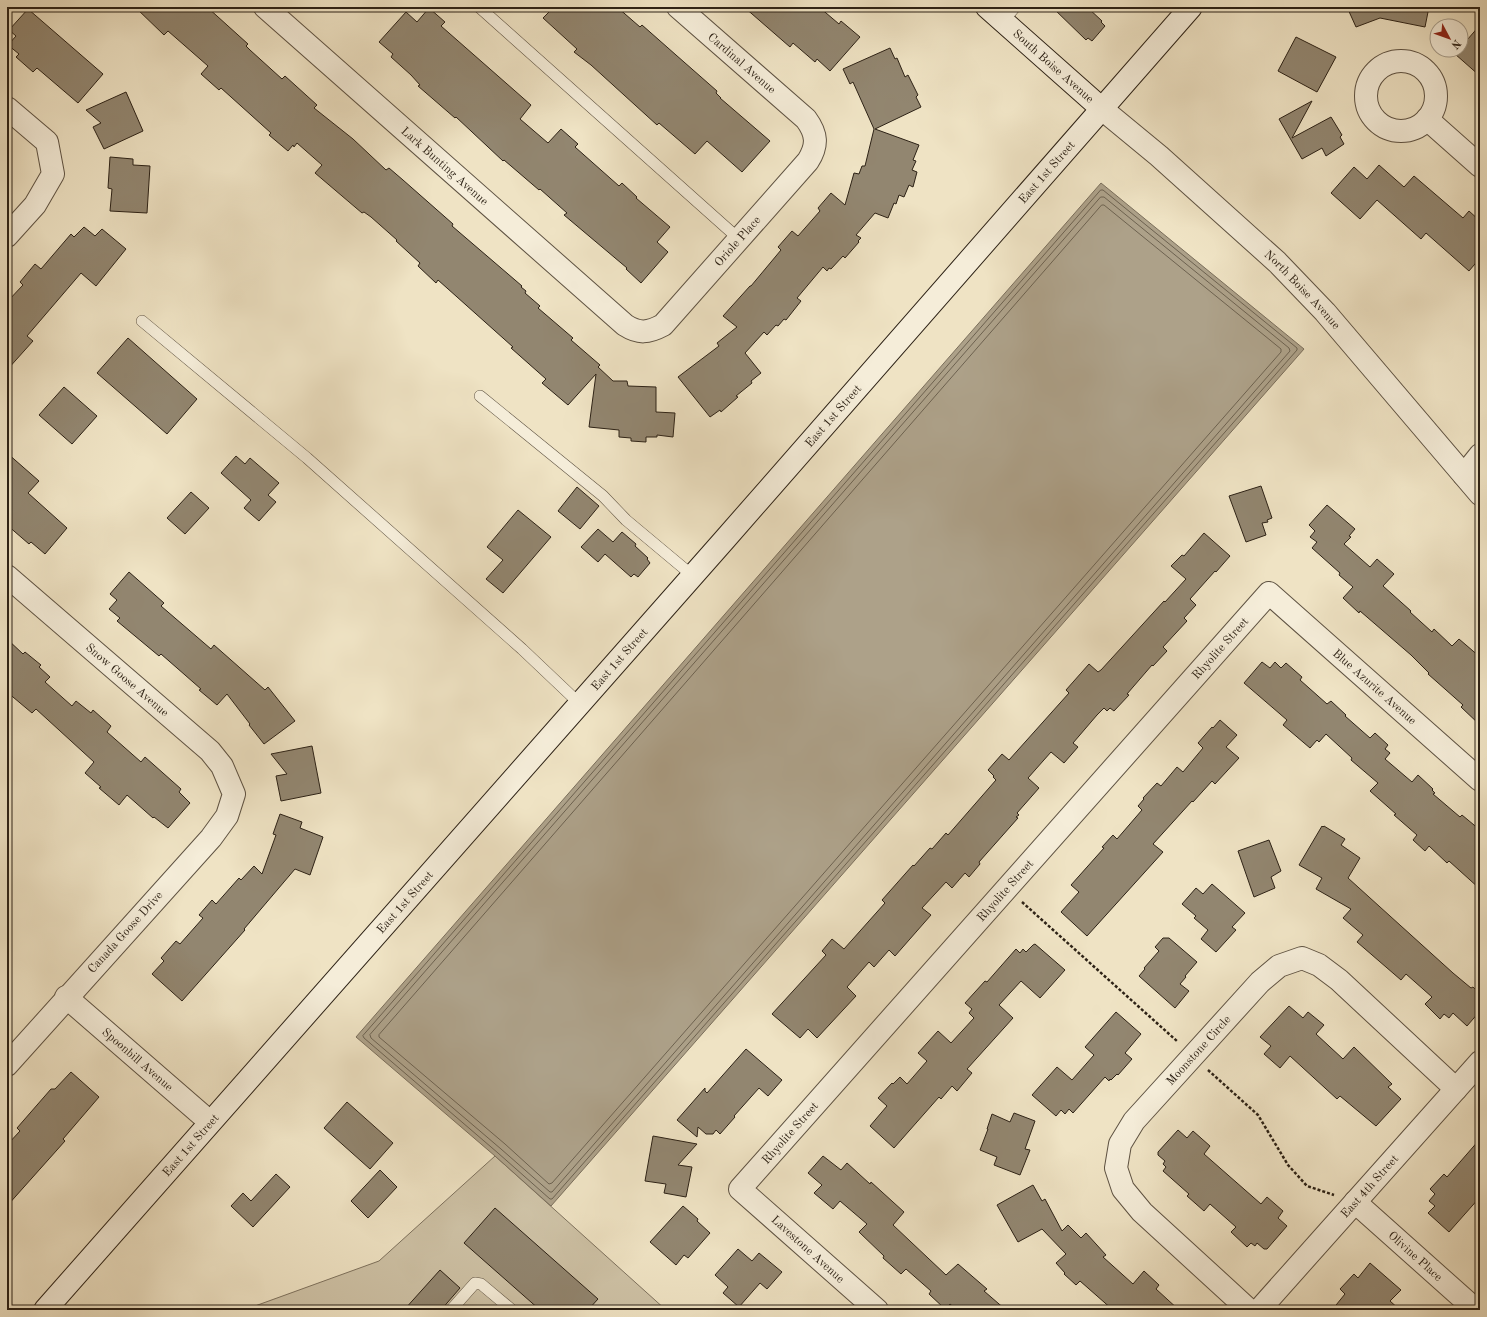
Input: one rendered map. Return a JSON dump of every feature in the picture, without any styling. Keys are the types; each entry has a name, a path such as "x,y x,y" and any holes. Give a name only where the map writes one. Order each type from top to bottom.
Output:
{"street":[{"name":"Lark Bunting Avenue","path":"265,7 624,325"},
{"name":"Cardinal Avenue","path":"678,7 806,119"},
{"name":"South Boise Avenue","path":"987,7 1009,14 1102,109"},
{"name":"East 1st Street","path":"45,1310 693,576 1102,109 1186,9"},
{"path":"7,108 47,142 53,174 35,205 7,236"},
{"name":"North Boise Avenue","path":"1102,109 1158,156 1277,262 1325,312 1480,494"},
{"name":"Oriole Place","path":"624,325 642,332 653,330 663,325 808,161 813,153 816,141 813,128 806,119"},
{"path":"1427,119 1480,166"},
{"path":"1464,475 1480,455"},
{"name":"Snow Goose Avenue","path":"7,576 210,751 222,766 234,794"},
{"name":"Blue Azurite Avenue","path":"1269,593 1480,780"},
{"name":"Rhyolite Street","path":"740,1189 1269,593"},
{"name":"Canada Goose Drive","path":"7,1065 66,997 211,838 226,816 234,794"},
{"name":"Moonstone Circle","path":"1249,1310 1142,1212 1123,1189 1116,1168 1120,1144 1134,1121 1260,982 1279,966 1302,958 1319,965 1339,980 1456,1089"},
{"name":"Spoonbill Avenue","path":"66,997 210,1122"},
{"name":"East 4th Street","path":"1259,1310 1480,1062"},
{"name":"Lavestone Avenue","path":"740,1189 877,1310"},
{"name":"Olivine Place","path":"1355,1202 1476,1310"}],"lane":[{"path":"479,7 739,239"},
{"path":"142,321 307,458 522,649 580,704"},
{"path":"480,396 603,496 626,520 693,576"},
{"path":"451,1310 475,1283 481,1284 512,1310"}],"shaded area":[{"path":"495,1156 666,1310 244,1310 379,1261"}],"water":[{"path":"1101,183 1304,349 551,1206 356,1037"}],"building":[{"path":"135,7 207,7 248,44 246,46 282,79 285,76 317,105 314,108 353,139 386,170 389,168 453,224 452,226 522,286 521,287 526,291 525,293 540,306 538,308 573,338 571,340 600,365 598,367 613,381 627,381 628,386 656,387 656,412 675,413 673,437 657,435 657,437 646,437 646,442 631,441 631,438 619,437 619,430 589,427 596,374 568,405 542,383 546,379 511,348 513,347 438,280 436,283 418,266 420,263 396,241 397,240 371,217 364,212 362,213 315,173 322,165 297,143 288,151 269,135 271,133 221,88 219,90 201,74 208,66 168,31 164,35"},
{"path":"554,7 617,7 640,27 642,25 717,91 716,93 720,98 770,141 742,172 707,141 695,154 659,123 657,125 591,65 574,52 577,49 543,18"},
{"path":"744,7 819,7 839,24 841,21 860,37 830,71 817,59 815,62 793,43 790,47"},
{"path":"1052,7 1087,7 1102,21 1101,22 1105,26 1092,41 1088,38 1086,40"},
{"path":"1347,7 1429,7 1425,27 1380,18 1356,27"},
{"path":"429,8 445,22 441,26 531,105 520,119 548,143 561,129 578,144 575,147 619,186 622,183 637,197 636,198 670,227 657,242 668,252 641,283 626,269 627,268 564,215 567,213 540,189 539,190 504,160 503,161 456,117 455,118 418,86 420,85 411,75 391,57 393,54 379,42 406,12 417,22"},
{"path":"28,9 103,74 78,103 37,68 33,72 16,57 19,54 8,45 16,36 9,30"},
{"path":"1480,25 1480,76 1460,58 1469,58 1469,38"},
{"path":"1296,37 1336,57 1317,92 1278,71"},
{"path":"890,48 895,59 897,58 905,77 908,75 918,95 916,97 921,107 875,129 919,145 913,160 916,161 912,170 917,172 913,187 909,185 904,197 899,195 888,218 875,213 856,235 861,238 845,258 843,256 831,269 829,268 827,271 823,267 797,298 801,301 786,320 784,319 778,326 776,325 767,335 764,332 745,353 761,373 751,381 752,383 736,396 738,397 721,412 720,410 710,417 678,377 719,346 717,343 737,327 723,316 751,286 781,250 778,247 792,231 798,236 820,211 818,208 831,193 845,205 854,173 859,174 862,166 865,166 874,129 853,82 850,84 843,69"},
{"path":"126,92 143,131 104,149 93,127 101,123 86,110"},
{"path":"1312,101 1292,138 1331,117 1342,135 1340,137 1344,144 1326,156 1322,148 1302,159 1279,119"},
{"path":"110,157 133,159 133,165 150,166 147,213 110,211 112,189 108,188"},
{"path":"1379,165 1404,187 1414,176 1463,218 1469,211 1480,221 1480,258 1469,271 1426,233 1421,239 1377,200 1360,219 1331,193 1354,167 1367,179"},
{"path":"84,227 95,236 102,229 126,249 96,286 81,273 27,336 33,341 7,370 7,302 23,285 20,282 35,264 41,269 71,234 74,237"},
{"path":"128,338 197,399 167,434 97,373"},
{"path":"64,387 97,416 72,444 39,415"},
{"path":"7,453 39,481 28,493 67,528 45,554 31,542 29,544 7,525"},
{"path":"236,456 245,464 250,458 279,483 268,495 276,502 259,521 244,508 251,500 221,473"},
{"path":"1261,486 1272,518 1267,520 1268,522 1262,523 1266,535 1246,542 1229,496"},
{"path":"577,487 599,506 580,529 558,511"},
{"path":"191,492 209,508 185,534 167,518"},
{"path":"1327,505 1355,529 1349,536 1351,537 1344,544 1370,567 1377,559 1394,574 1383,586 1432,632 1434,629 1452,646 1459,639 1480,657 1480,725 1461,707 1463,705 1428,674 1429,673 1411,655 1360,611 1359,613 1343,598 1353,587 1312,548 1317,542 1310,537 1315,531 1309,525"},
{"path":"518,510 551,537 503,593 486,579 503,560 487,547"},
{"path":"598,529 613,542 622,532 636,544 635,546 648,558 647,559 650,563 638,577 634,574 631,577 605,554 598,562 581,547"},
{"path":"1204,533 1230,556 1190,599 1196,605 1184,618 1187,621 1163,647 1167,651 1153,666 1152,665 1127,694 1129,695 1114,711 1110,708 1107,711 1104,708 1097,715 1073,743 1078,747 1064,763 1051,752 1028,778 1039,788 1017,813 1019,815 1016,817 1018,818 979,862 980,864 969,877 965,873 952,888 946,882 922,908 931,915 895,956 889,950 874,967 869,962 847,987 856,996 817,1038 808,1029 800,1038 772,1014 826,955 822,951 832,939 844,949 885,903 882,900 913,865 914,866 930,848 932,849 946,833 948,835 996,780 988,770 1002,754 1009,760 1069,693 1066,690 1089,664 1098,672 1101,670 1164,601 1165,602 1186,579 1171,566 1182,555 1184,556"},
{"path":"129,572 164,603 161,606 211,649 214,645 265,690 268,687 295,721 264,744 227,694 217,705 161,654 159,656 117,621 120,618 109,609 117,600 110,594"},
{"path":"7,639 23,654 25,652 41,665 39,667 50,677 45,682 72,706 76,701 91,713 93,710 111,726 107,732 141,762 145,757 181,789 179,792 190,803 168,828 154,817 153,818 127,795 119,805 99,788 101,787 85,773 94,762 36,709 32,713 7,692"},
{"path":"1262,662 1270,668 1275,662 1281,668 1286,663 1302,677 1300,680 1327,704 1331,701 1346,715 1345,716 1370,738 1375,733 1388,745 1385,749 1390,753 1385,759 1412,782 1418,775 1433,789 1432,790 1435,793 1433,794 1460,817 1462,815 1480,830 1480,889 1449,861 1447,863 1429,846 1425,851 1413,840 1417,835 1370,791 1378,783 1351,760 1352,758 1326,734 1319,742 1317,740 1310,748 1283,725 1287,720 1244,683"},
{"path":"1220,720 1237,735 1226,747 1239,758 1215,784 1212,781 1193,802 1192,801 1153,844 1163,852 1087,936 1061,912 1079,892 1071,885 1104,848 1102,847 1113,835 1117,839 1142,810 1138,806 1144,799 1143,798 1157,783 1161,786 1177,767 1183,772 1203,748 1198,743"},
{"path":"312,746 321,793 281,801 276,776 287,774 271,754"},
{"path":"280,814 302,822 300,828 323,837 310,875 295,869 244,929 245,930 182,1001 152,974 164,961 161,958 176,941 180,944 203,918 199,915 212,900 216,904 239,878 241,880 254,866 262,874 276,835 273,834"},
{"path":"1322,826 1345,839 1341,845 1360,858 1348,878 1453,973 1471,988 1473,987 1480,994 1480,1011 1467,1026 1453,1013 1449,1018 1444,1014 1440,1019 1425,1004 1432,997 1406,974 1401,980 1357,942 1363,935 1343,918 1351,909 1316,889 1322,878 1299,865"},
{"path":"1269,840 1281,871 1271,877 1275,888 1254,897 1238,851"},
{"path":"1212,884 1245,913 1232,927 1236,930 1216,952 1201,939 1208,930 1194,918 1196,916 1182,904 1196,888 1203,894"},
{"path":"1163,938 1169,938 1197,962 1180,984 1189,991 1175,1008 1139,976 1159,951 1155,947"},
{"path":"1035,944 1065,970 1040,998 1021,981 999,1005 1013,1018 967,1069 972,1073 957,1091 952,1086 941,1099 939,1097 894,1148 870,1126 887,1106 878,1098 900,1077 907,1084 927,1061 918,1053 938,1031 951,1043 974,1018 969,1013 972,1009 965,1003 985,981 987,982 1016,949 1020,953 1023,949 1026,952"},
{"path":"1289,1006 1303,1018 1308,1012 1324,1025 1316,1034 1343,1059 1354,1047 1392,1084 1388,1087 1401,1099 1376,1126 1340,1096 1337,1099 1290,1056 1280,1068 1264,1054 1271,1046 1260,1037"},
{"path":"1116,1012 1141,1034 1125,1053 1132,1059 1118,1075 1117,1074 1111,1080 1110,1079 1109,1081 1105,1077 1073,1113 1069,1109 1065,1114 1061,1110 1056,1116 1032,1095 1057,1067 1072,1080 1094,1055 1085,1047"},
{"path":"746,1049 782,1080 768,1096 759,1088 720,1134 716,1130 713,1134 706,1134 698,1127 697,1137 677,1120 705,1088 707,1093"},
{"path":"71,1072 99,1097 63,1139 65,1141 7,1206 7,1145 20,1131 17,1128 51,1089 55,1089"},
{"path":"347,1102 393,1143 370,1169 324,1128"},
{"path":"1014,1113 1035,1121 1025,1149 1030,1150 1020,1175 994,1165 997,1157 980,1150 992,1114 1010,1122"},
{"path":"1178,1130 1187,1138 1193,1131 1210,1146 1204,1154 1261,1204 1267,1197 1283,1211 1278,1218 1287,1226 1267,1249 1264,1249 1257,1243 1255,1246 1251,1243 1247,1247 1231,1232 1236,1227 1210,1204 1204,1211 1187,1196 1189,1194 1163,1171 1166,1167 1163,1164 1165,1161 1158,1155 1158,1152"},
{"path":"653,1136 697,1144 678,1165 692,1167 686,1197 664,1193 666,1184 645,1181"},
{"path":"1480,1139 1480,1197 1449,1232 1428,1213 1435,1206 1429,1201 1435,1194 1430,1189 1444,1174 1447,1177"},
{"path":"823,1156 841,1170 847,1163 870,1184 871,1182 904,1212 893,1225 946,1275 958,1264 987,1289 984,1291 1006,1310 957,1310 950,1304 945,1309 929,1294 931,1291 906,1269 901,1274 883,1258 884,1256 859,1232 867,1224 840,1201 833,1209 814,1193 822,1185 808,1173"},
{"path":"380,1170 397,1187 368,1218 351,1201"},
{"path":"276,1174 290,1187 253,1227 231,1206 243,1193 251,1201"},
{"path":"1033,1185 1042,1201 1045,1199 1062,1231 1068,1225 1081,1238 1086,1233 1106,1255 1103,1257 1133,1284 1144,1271 1159,1285 1156,1289 1179,1310 1113,1310 1080,1281 1076,1285 1064,1274 1065,1273 1056,1263 1066,1254 1042,1229 1018,1242 997,1205"},
{"path":"683,1206 698,1219 697,1221 710,1233 688,1258 684,1255 676,1265 650,1242"},
{"path":"495,1208 598,1299 588,1310 540,1310 464,1243"},
{"path":"738,1249 752,1261 759,1253 782,1272 767,1289 760,1283 739,1307 723,1293 728,1287 715,1275"},
{"path":"1370,1263 1401,1290 1390,1301 1400,1310 1332,1310 1345,1294 1340,1289 1354,1274 1358,1278"},
{"path":"440,1270 460,1288 441,1310 404,1310"}]}
